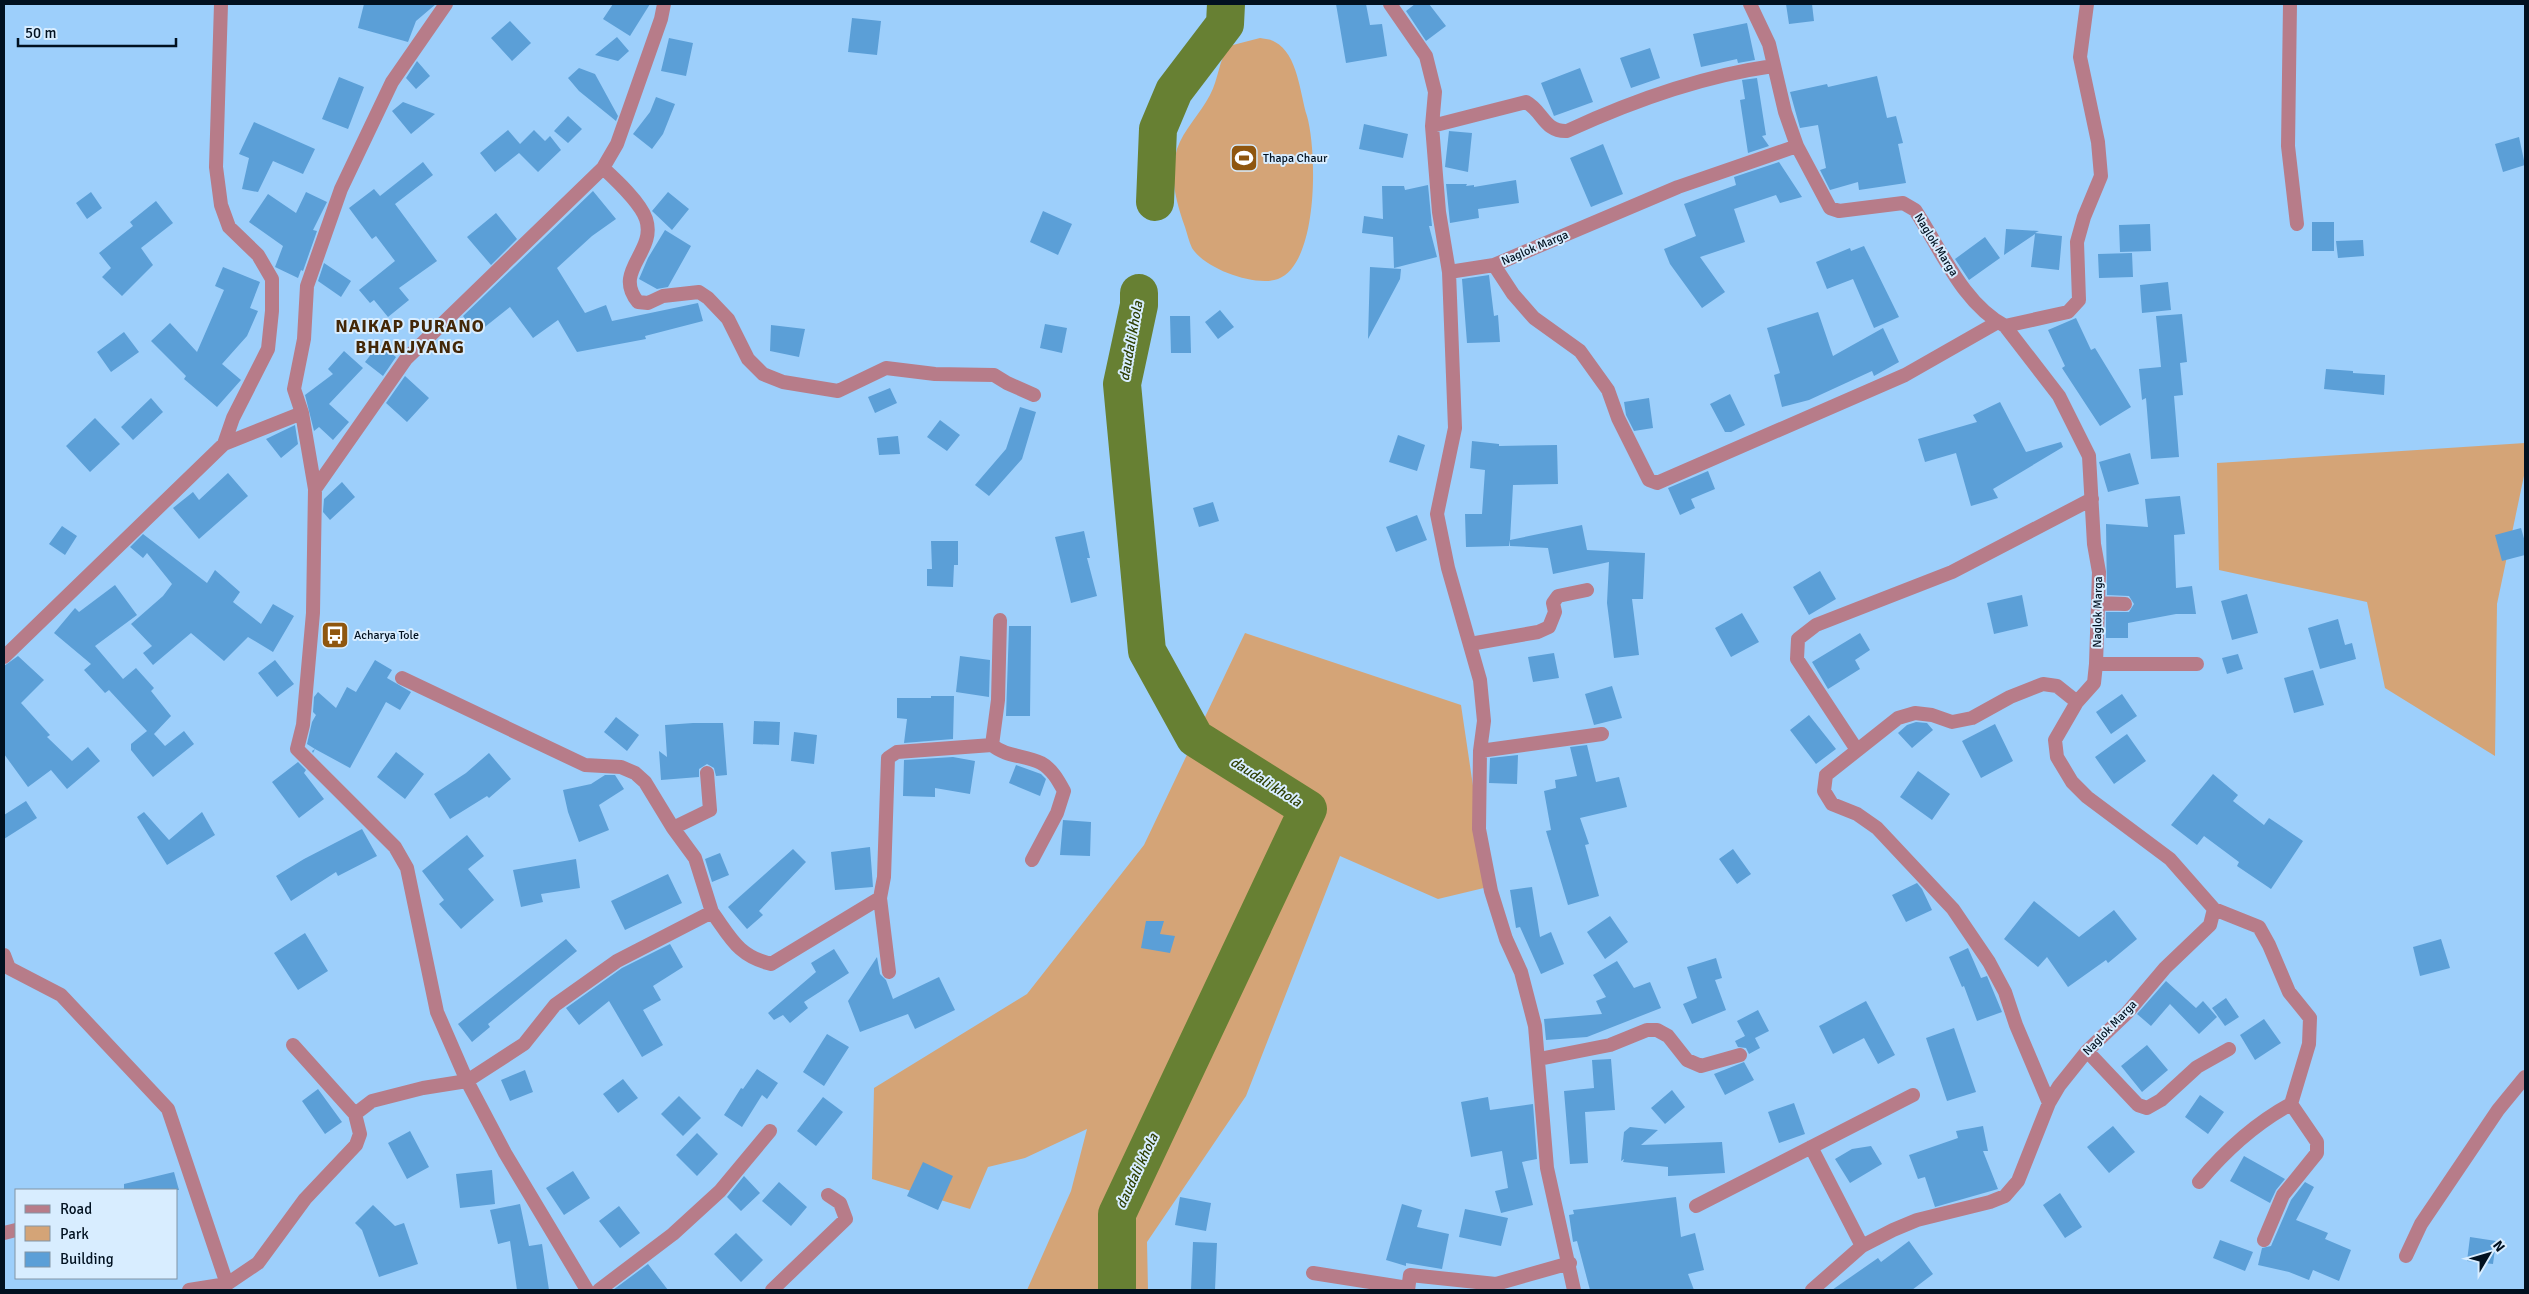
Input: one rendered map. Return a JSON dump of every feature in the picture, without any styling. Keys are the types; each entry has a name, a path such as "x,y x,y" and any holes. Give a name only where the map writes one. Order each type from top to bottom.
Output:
{"street":[{"path":"221,4 216,167 221,205 230,227 258,255 272,279 272,311 268,349 234,418 224,444"},
{"path":"446,4 392,82 341,189 307,286 304,339 294,389 302,413 315,489 313,613 303,725 297,749 395,847 407,868 437,1012 467,1081 526,1192 587,1290"},
{"path":"315,489 406,359 603,168 617,144 662,19 664,4"},
{"path":"1390,4 1426,56 1435,92 1432,126 1439,212 1449,272 1455,428 1437,514 1448,568 1480,680 1484,721 1480,751 1479,829 1491,891 1506,939 1529,996 1539,1060 1547,1168 1570,1263 1574,1290"},
{"path":"1750,4 1769,44 1784,112 1797,146"},
{"path":"1494,265 1513,294 1534,318 1580,351 1608,390 1618,418 1648,480 1658,483 1905,374 2001,324 2068,312 2079,300 2077,242 2084,217 2101,176 2098,142 2080,56 2087,4"},
{"path":"2290,4 2288,146 2297,224"},
{"path":"1432,126 1526,102 1533,106 1549,127 1558,132 1567,131 1614,109 1666,92 1732,72 1773,66"},
{"name":"Naglok Marga","path":"1449,272 1494,265 1678,187 1797,146 1830,208 1839,211 1903,203 1916,210 1963,289 2001,324 2059,396 2089,456 2094,544 2099,572 2096,664 2094,683 2077,702 2055,740 2058,757 2072,782 2114,818 2170,859 2214,909 2210,925 2165,968 2127,1013 2086,1051 2059,1086 2049,1103 2018,1181 2005,1196 1990,1202 1917,1220 1862,1246 1812,1290"},
{"path":"603,168 623,188 646,219 648,234 630,272 631,293 638,302 648,303 663,296 699,292 708,298 728,319 748,358 763,374 783,382 804,387 838,391 886,368 935,374 994,375 1034,395"},
{"path":"4,657 224,444 302,413"},
{"path":"1857,750 1797,659 1798,639 1816,625 1952,572 2092,499"},
{"path":"1470,644 1543,630 1549,627 1555,612 1554,604 1558,596 1587,590"},
{"path":"2098,603 2125,604"},
{"path":"992,745 998,700 1000,620"},
{"path":"2096,664 2197,664"},
{"path":"402,678 585,765 622,767 635,773 645,782 673,828 695,858 712,912 738,948 753,960 771,964 880,898"},
{"path":"2049,1103 2016,1025 2005,992 1989,962 1953,908 1877,828 1857,814 1832,804 1824,791 1826,775 1898,718 1914,713 1932,715 1952,722 1972,718 2010,697 2043,684 2058,686 2077,702"},
{"path":"1480,751 1602,734"},
{"path":"889,972 880,898 884,877 888,758 897,752 992,745 1000,751 1041,763 1055,775 1064,791 1057,813 1032,860"},
{"path":"673,828 710,810 708,772"},
{"path":"2199,1182 2210,1169 2265,1118 2291,1104 2309,1044 2310,1018 2289,992 2269,945 2259,927 2214,909"},
{"path":"355,1114 372,1101 423,1088 467,1081 524,1044 555,1005 617,961 712,912"},
{"path":"4,956 9,968 61,995 168,1109 227,1284"},
{"path":"1539,1060 1610,1046 1646,1030 1657,1030 1668,1036 1687,1060 1701,1066 1740,1056"},
{"path":"189,1290 227,1284 258,1263 305,1199 356,1145 360,1134 355,1114 292,1045"},
{"path":"2086,1051 2138,1105 2147,1108 2161,1100 2197,1066 2229,1049"},
{"path":"2406,1256 2421,1224 2498,1110 2525,1077"},
{"path":"1696,1206 1913,1095"},
{"path":"2264,1240 2282,1195 2317,1153 2317,1142 2291,1104"},
{"path":"599,1290 673,1234 720,1191 770,1131"},
{"path":"1811,1147 1862,1246"},
{"path":"772,1290 846,1219 840,1203 828,1195"},
{"path":"1313,1274 1408,1289 1410,1275 1496,1284 1570,1263"}],"green space":[{"name":"Thapa Chaur","path":"1260,38 1272,40 1283,48 1289,56 1297,75 1310,132 1313,179 1312,205 1308,230 1301,252 1291,269 1278,279 1268,281 1244,278 1231,274 1198,256 1192,248 1179,208 1174,179 1177,149 1188,128 1210,95 1225,52 1229,46"},
{"path":"2525,443 2525,471 2497,604 2495,756 2385,688 2367,602 2219,570 2217,463"},
{"path":"1245,633 1461,705 1488,887 1438,899 1340,856 1246,1096 1147,1242 1148,1290 1027,1290 1071,1191 1087,1129 1025,1158 988,1167 970,1209 872,1179 874,1088 1027,994 1144,845"}],"building":[{"path":"364,4 436,4 416,21 408,42 358,28"},
{"path":"613,4 650,4 630,36 603,19"},
{"path":"1336,4 1366,4 1370,25 1382,24 1387,56 1346,63"},
{"path":"1415,4 1429,4 1446,26 1426,41 1406,11"},
{"path":"1786,4 1812,4 1814,21 1789,24"},
{"path":"852,18 881,21 877,55 848,52"},
{"path":"510,21 531,43 512,61 491,38"},
{"path":"1747,23 1755,60 1738,63 1737,59 1701,67 1693,34"},
{"path":"617,37 629,51 618,61 595,55"},
{"path":"669,38 693,43 686,76 661,71"},
{"path":"1650,48 1660,78 1631,88 1620,58"},
{"path":"417,61 430,76 416,89 406,78"},
{"path":"579,68 595,74 618,116 616,121 579,91 568,78"},
{"path":"1580,68 1593,102 1554,116 1541,83"},
{"path":"1877,76 1887,118 1896,116 1903,143 1898,144 1906,183 1859,190 1858,182 1830,190 1820,170 1826,168 1818,125 1800,128 1790,92 1827,84 1828,87"},
{"path":"339,77 364,87 348,129 322,119"},
{"path":"1757,78 1766,135 1762,136 1769,146 1748,153 1740,100 1745,99 1742,80"},
{"path":"656,97 675,104 663,134 652,149 633,134 650,112"},
{"path":"403,102 435,114 411,134 392,111"},
{"path":"568,116 582,129 568,143 554,131"},
{"path":"254,122 315,149 303,174 273,161 258,192 242,189 249,158 239,154"},
{"path":"1364,124 1408,134 1403,158 1359,149"},
{"path":"508,130 520,144 534,130 545,141 550,136 561,150 538,172 519,153 495,172 480,153"},
{"path":"1449,131 1472,133 1468,172 1445,167"},
{"path":"2519,137 2525,165 2503,172 2495,144"},
{"path":"1603,144 1623,194 1591,207 1570,158"},
{"path":"423,162 433,175 395,204 437,261 399,288 409,300 388,317 374,300 370,303 359,290 395,261 376,236 372,239 349,208 374,189 380,196"},
{"path":"1779,162 1802,197 1780,203 1776,195 1734,209 1745,242 1700,257 1725,292 1702,308 1670,264 1664,249 1696,236 1684,204 1736,185 1734,177"},
{"path":"1516,180 1519,203 1478,209 1479,218 1450,223 1446,184 1467,184 1466,186 1474,185 1474,187"},
{"path":"1428,185 1432,226 1429,226 1437,257 1394,268 1393,237 1362,233 1364,216 1383,219 1382,186 1404,186 1405,190"},
{"path":"593,191 616,219 592,236 557,268 585,313 606,305 612,321 698,303 703,321 645,336 646,339 577,352 558,320 533,338 510,307 476,334 463,316"},
{"path":"91,192 102,208 87,219 76,203"},
{"path":"306,192 327,202 313,230 317,231 303,271 301,270 298,278 275,267 283,246 249,222 268,194 296,213"},
{"path":"668,192 689,209 672,230 652,211"},
{"path":"156,201 173,223 141,248 153,265 122,296 102,277 111,268 99,253 133,226 130,222"},
{"path":"1043,211 1072,224 1058,255 1030,242"},
{"path":"496,213 517,239 491,265 467,237"},
{"path":"2312,222 2334,222 2334,251 2312,251"},
{"path":"2150,224 2151,251 2120,252 2119,225"},
{"path":"2006,229 2039,231 2035,233 2062,236 2059,270 2031,267 2035,234 2004,255"},
{"path":"665,230 691,246 668,287 657,289 639,279 648,258"},
{"path":"1985,237 2000,258 1969,280 1955,259"},
{"path":"2363,240 2364,256 2338,258 2336,241"},
{"path":"1864,246 1899,317 1874,328 1853,279 1827,289 1816,262 1850,248 1851,251"},
{"path":"2132,253 2133,277 2099,278 2098,254"},
{"path":"324,263 351,281 341,297 318,281"},
{"path":"223,267 260,282 250,308 258,311 247,336 222,364 241,380 217,407 184,379 186,376 151,341 170,323 197,352 224,290 215,286"},
{"path":"1370,267 1401,269 1400,279 1368,339"},
{"path":"1489,275 1494,316 1498,315 1500,342 1467,343 1462,279"},
{"path":"2168,282 2171,310 2142,313 2140,285"},
{"path":"1220,310 1234,327 1218,339 1205,322"},
{"path":"1818,312 1833,356 1883,328 1899,362 1874,376 1872,371 1809,400 1782,407 1774,375 1780,373 1767,328"},
{"path":"2182,314 2187,362 2180,363 2183,395 2174,396 2179,457 2151,459 2146,398 2142,400 2139,369 2161,367 2156,316"},
{"path":"1170,316 1190,316 1191,353 1171,353"},
{"path":"2076,318 2091,350 2095,348 2131,407 2100,426 2062,368 2065,366 2048,330"},
{"path":"1045,324 1067,328 1062,353 1040,348"},
{"path":"771,325 805,329 799,357 770,351"},
{"path":"124,332 139,352 111,372 97,352"},
{"path":"379,344 396,357 383,376 365,362"},
{"path":"344,351 363,368 329,404 349,422 333,440 319,427 314,431 305,395 333,374 328,369"},
{"path":"2326,369 2385,375 2384,395 2324,389"},
{"path":"405,376 429,398 407,422 386,403"},
{"path":"890,388 897,403 875,413 868,397"},
{"path":"1730,394 1745,425 1731,432 1725,432 1710,404"},
{"path":"151,398 163,412 133,440 121,427"},
{"path":"1649,398 1653,428 1634,431 1626,415 1624,402"},
{"path":"2000,402 2026,452 2061,442 2063,447 1993,489 1998,498 1971,506 1956,453 1925,462 1918,439 1977,422 1973,415"},
{"path":"1020,407 1036,412 1022,459 989,496 975,485 1006,449"},
{"path":"95,418 120,444 90,472 66,446"},
{"path":"940,420 960,435 947,451 927,437"},
{"path":"295,425 298,444 281,458 266,439"},
{"path":"1398,435 1425,445 1417,471 1389,462"},
{"path":"898,436 900,454 879,455 877,438"},
{"path":"1472,441 1499,444 1499,446 1557,445 1558,484 1513,485 1509,546 1466,547 1465,514 1482,514 1485,470 1470,468"},
{"path":"2130,453 2139,484 2108,492 2099,462"},
{"path":"1708,471 1715,489 1691,499 1695,508 1680,515 1668,488"},
{"path":"228,473 248,496 199,539 173,508 193,492 199,500"},
{"path":"342,482 355,497 330,520 323,512 324,499"},
{"path":"2180,496 2185,534 2174,535 2176,588 2192,586 2196,614 2176,614 2128,623 2128,638 2106,638 2106,612 2129,612 2134,604 2129,596 2107,595 2106,524 2148,527 2145,499"},
{"path":"1213,502 1219,521 1199,527 1193,508"},
{"path":"1417,515 1427,540 1396,552 1386,527"},
{"path":"1582,525 1587,550 1645,553 1643,599 1632,599 1639,655 1614,658 1607,603 1609,562 1553,574 1548,548 1510,546 1510,540"},
{"path":"62,526 77,536 65,555 49,544"},
{"path":"2521,528 2525,542 2525,555 2502,561 2495,535"},
{"path":"1084,531 1090,558 1087,558 1097,596 1071,603 1055,537"},
{"path":"143,534 207,583 215,570 240,592 233,602 261,624 273,604 294,616 273,652 248,637 224,661 191,633 153,665 143,653 152,646 131,624 163,596 172,584 147,553 143,558 130,547"},
{"path":"931,541 958,541 958,565 954,565 953,587 927,586 927,569 932,569"},
{"path":"1820,571 1836,599 1809,615 1793,587"},
{"path":"115,585 137,615 95,646 123,679 136,668 154,688 151,691 171,716 154,734 165,746 184,731 194,744 153,777 131,750 131,744 147,731 109,690 105,693 84,670 91,664 54,633 75,608 79,612"},
{"path":"2247,594 2258,633 2232,640 2221,601"},
{"path":"2022,595 2028,626 1994,634 1987,603"},
{"path":"1742,613 1759,642 1731,657 1715,628"},
{"path":"2338,619 2345,645 2352,643 2356,659 2320,669 2308,628"},
{"path":"1009,626 1031,626 1030,716 1006,716"},
{"path":"1860,633 1870,650 1855,660 1860,669 1828,689 1812,662"},
{"path":"1554,653 1559,678 1533,682 1528,657"},
{"path":"2238,654 2243,669 2227,674 2222,658"},
{"path":"18,656 44,680 21,703 50,735 47,737 72,761 88,747 100,761 67,789 51,770 28,787 4,754 4,666"},
{"path":"960,656 990,660 989,697 956,692"},
{"path":"275,660 294,684 277,697 258,673"},
{"path":"375,660 392,670 387,678 411,692 400,710 386,702 350,768 307,744 312,722 316,715 313,712 314,697 318,692 336,708 347,687 356,692"},
{"path":"2313,670 2324,705 2294,713 2284,678"},
{"path":"1612,686 1622,718 1594,725 1585,694"},
{"path":"2122,694 2137,716 2111,734 2096,712"},
{"path":"931,696 954,696 953,739 904,743 907,719 897,718 897,698 931,698"},
{"path":"1809,715 1836,749 1816,764 1790,730"},
{"path":"616,717 639,735 627,751 604,732"},
{"path":"754,721 780,722 779,745 753,744"},
{"path":"1916,722 1927,723 1933,730 1912,748 1898,733 1907,725"},
{"path":"723,723 727,775 716,776 714,768 707,764 699,769 699,777 661,780 659,751 667,757 665,725"},
{"path":"1995,724 2013,761 1981,778 1962,741"},
{"path":"794,732 817,735 814,764 791,761"},
{"path":"2127,734 2146,761 2114,784 2095,757"},
{"path":"1587,745 1596,782 1619,777 1627,807 1580,818 1589,844 1585,845 1599,896 1568,905 1546,831 1551,830 1544,791 1556,788 1555,780 1577,776 1570,747"},
{"path":"396,752 424,774 405,799 377,777"},
{"path":"489,753 511,779 489,798 487,796 450,819 434,794 466,773"},
{"path":"1518,755 1517,784 1489,783 1490,758"},
{"path":"953,757 975,761 970,794 935,788 935,797 903,796 904,760"},
{"path":"298,762 306,770 304,773 324,799 299,818 272,782"},
{"path":"1016,765 1041,774 1046,779 1040,796 1009,783"},
{"path":"1918,771 1950,794 1932,820 1900,797"},
{"path":"2213,774 2238,795 2233,801 2264,825 2269,818 2303,841 2271,889 2237,866 2239,862 2204,836 2197,845 2171,825"},
{"path":"605,775 615,775 624,789 599,805 609,830 579,842 568,812 563,790 591,784"},
{"path":"26,801 37,818 4,839 4,815"},
{"path":"144,812 169,840 202,812 215,835 167,865 137,817"},
{"path":"1063,820 1091,822 1090,856 1060,855"},
{"path":"362,829 377,856 338,876 336,872 291,901 276,876"},
{"path":"467,835 484,856 468,869 494,900 461,929 439,904 444,900 422,871"},
{"path":"870,847 873,887 835,890 831,852"},
{"path":"793,849 806,862 759,911 763,915 747,929 728,907"},
{"path":"1733,849 1751,874 1737,884 1719,859"},
{"path":"720,853 729,875 712,882 705,859"},
{"path":"576,859 580,888 541,894 543,902 521,907 513,870"},
{"path":"668,874 682,903 625,930 611,901"},
{"path":"1917,883 1932,910 1906,922 1892,895"},
{"path":"1532,887 1540,937 1551,932 1564,964 1541,974 1520,927 1516,928 1510,890"},
{"path":"2034,901 2079,937 2114,910 2137,939 2108,963 2106,960 2068,987 2047,957 2038,967 2004,939"},
{"path":"1610,916 1628,942 1605,959 1587,932"},
{"path":"1146,921 1164,921 1160,934 1175,936 1170,953 1141,948"},
{"path":"305,933 328,971 298,990 274,953"},
{"path":"566,939 577,951 488,1024 490,1027 472,1042 458,1024"},
{"path":"2441,939 2450,968 2420,976 2413,947"},
{"path":"670,944 683,967 653,986 661,1000 643,1010 663,1045 642,1057 609,1001 579,1025 566,1008 622,968"},
{"path":"1968,948 1981,978 1987,976 2002,1012 1977,1021 1964,986 1962,987 1949,957"},
{"path":"834,949 849,973 804,1002 808,1008 790,1023 783,1015 774,1020 768,1013 816,972 811,963"},
{"path":"877,957 880,974 886,980 893,999 939,977 955,1010 915,1029 908,1014 860,1032 848,1001"},
{"path":"1716,958 1722,978 1715,980 1726,1010 1692,1024 1683,1004 1697,998 1687,967"},
{"path":"1617,961 1634,988 1650,982 1661,1008 1587,1037 1546,1040 1544,1019 1602,1014 1596,1001 1606,997 1593,975"},
{"path":"2166,981 2196,1008 2203,1001 2217,1017 2199,1034 2170,1004 2151,1026 2137,1014"},
{"path":"2226,998 2239,1017 2225,1026 2212,1008"},
{"path":"1866,1001 1895,1055 1878,1064 1864,1038 1833,1054 1819,1026"},
{"path":"1758,1010 1769,1031 1755,1038 1760,1048 1749,1054 1746,1048 1738,1047 1735,1041 1745,1036 1737,1021"},
{"path":"2264,1019 2281,1043 2255,1060 2240,1035"},
{"path":"1954,1028 1976,1092 1947,1101 1926,1038"},
{"path":"827,1034 849,1047 824,1086 803,1072"},
{"path":"2147,1045 2168,1070 2142,1092 2121,1066"},
{"path":"1611,1059 1615,1110 1585,1112 1588,1163 1570,1164 1564,1091 1594,1088 1592,1060"},
{"path":"1744,1062 1754,1080 1725,1095 1714,1074"},
{"path":"757,1069 778,1083 767,1099 762,1095 742,1127 724,1115 741,1088 743,1089"},
{"path":"525,1070 533,1092 510,1101 501,1080"},
{"path":"623,1079 638,1098 618,1113 603,1094"},
{"path":"318,1089 342,1122 325,1134 302,1101"},
{"path":"1672,1090 1685,1107 1665,1124 1651,1108"},
{"path":"2200,1095 2224,1112 2208,1134 2185,1117"},
{"path":"679,1096 701,1118 683,1136 661,1114"},
{"path":"823,1097 843,1112 816,1146 797,1131"},
{"path":"1488,1097 1490,1110 1533,1104 1537,1159 1522,1162 1533,1205 1501,1213 1495,1191 1508,1188 1502,1151 1471,1157 1461,1102"},
{"path":"1794,1103 1805,1134 1779,1143 1768,1112"},
{"path":"1983,1126 1988,1151 1983,1151 1998,1189 1935,1207 1925,1177 1918,1179 1909,1155 1958,1138 1956,1131"},
{"path":"2113,1126 2135,1152 2109,1173 2087,1147"},
{"path":"1630,1127 1658,1130 1641,1145 1722,1142 1725,1173 1668,1176 1668,1167 1623,1162 1624,1159 1621,1161 1624,1132"},
{"path":"410,1131 429,1167 407,1179 388,1143"},
{"path":"697,1133 718,1154 697,1176 676,1155"},
{"path":"1871,1146 1882,1164 1850,1183 1835,1159 1852,1149"},
{"path":"2244,1156 2285,1179 2276,1190 2270,1203 2230,1181"},
{"path":"923,1162 953,1176 938,1210 907,1196"},
{"path":"492,1170 495,1204 460,1208 456,1174"},
{"path":"573,1171 590,1198 564,1215 546,1188"},
{"path":"174,1172 179,1190 124,1189 124,1184"},
{"path":"744,1176 760,1193 741,1211 727,1197"},
{"path":"779,1182 807,1207 791,1226 762,1201"},
{"path":"2305,1182 2314,1187 2296,1220 2328,1233 2325,1239 2351,1250 2339,1281 2313,1270 2309,1280 2289,1272 2258,1265 2262,1248 2271,1246 2291,1200"},
{"path":"2060,1193 2082,1227 2065,1238 2043,1205"},
{"path":"1180,1197 1211,1203 1206,1231 1175,1225"},
{"path":"1676,1197 1681,1237 1695,1233 1704,1270 1688,1274 1694,1290 1590,1290 1577,1241 1573,1242 1569,1215 1574,1214 1573,1210"},
{"path":"520,1204 529,1246 542,1244 549,1290 517,1290 510,1241 498,1244 490,1210"},
{"path":"1402,1204 1422,1210 1417,1227 1449,1234 1442,1269 1406,1263 1406,1266 1386,1260"},
{"path":"373,1205 395,1226 404,1223 418,1264 379,1277 362,1230 355,1223"},
{"path":"619,1206 640,1233 620,1248 599,1221"},
{"path":"1465,1209 1508,1218 1501,1246 1459,1237"},
{"path":"736,1233 763,1260 741,1282 714,1254"},
{"path":"2470,1237 2496,1241 2493,1264 2467,1261"},
{"path":"2220,1240 2253,1252 2245,1271 2213,1258"},
{"path":"1909,1241 1933,1274 1912,1290 1832,1290 1878,1258 1881,1262"},
{"path":"1193,1242 1217,1243 1215,1290 1191,1290"},
{"path":"648,1264 668,1290 613,1290"}],"waterway":[{"name":"daudali khola","path":"1155,202 1158,129 1174,91 1225,24 1226,4"},
{"name":"daudali khola","path":"1117,1290 1117,1214 1308,809 1195,738 1147,651 1122,384 1139,305 1139,293"}],"place":[{"name":"Thapa Chaur","path":"1244,158"},
{"name":"Acharya Tole","path":"335,635"}],"district":[{"name":"NAIKAP PURANO BHANJYANG","path":"410,336"}]}
